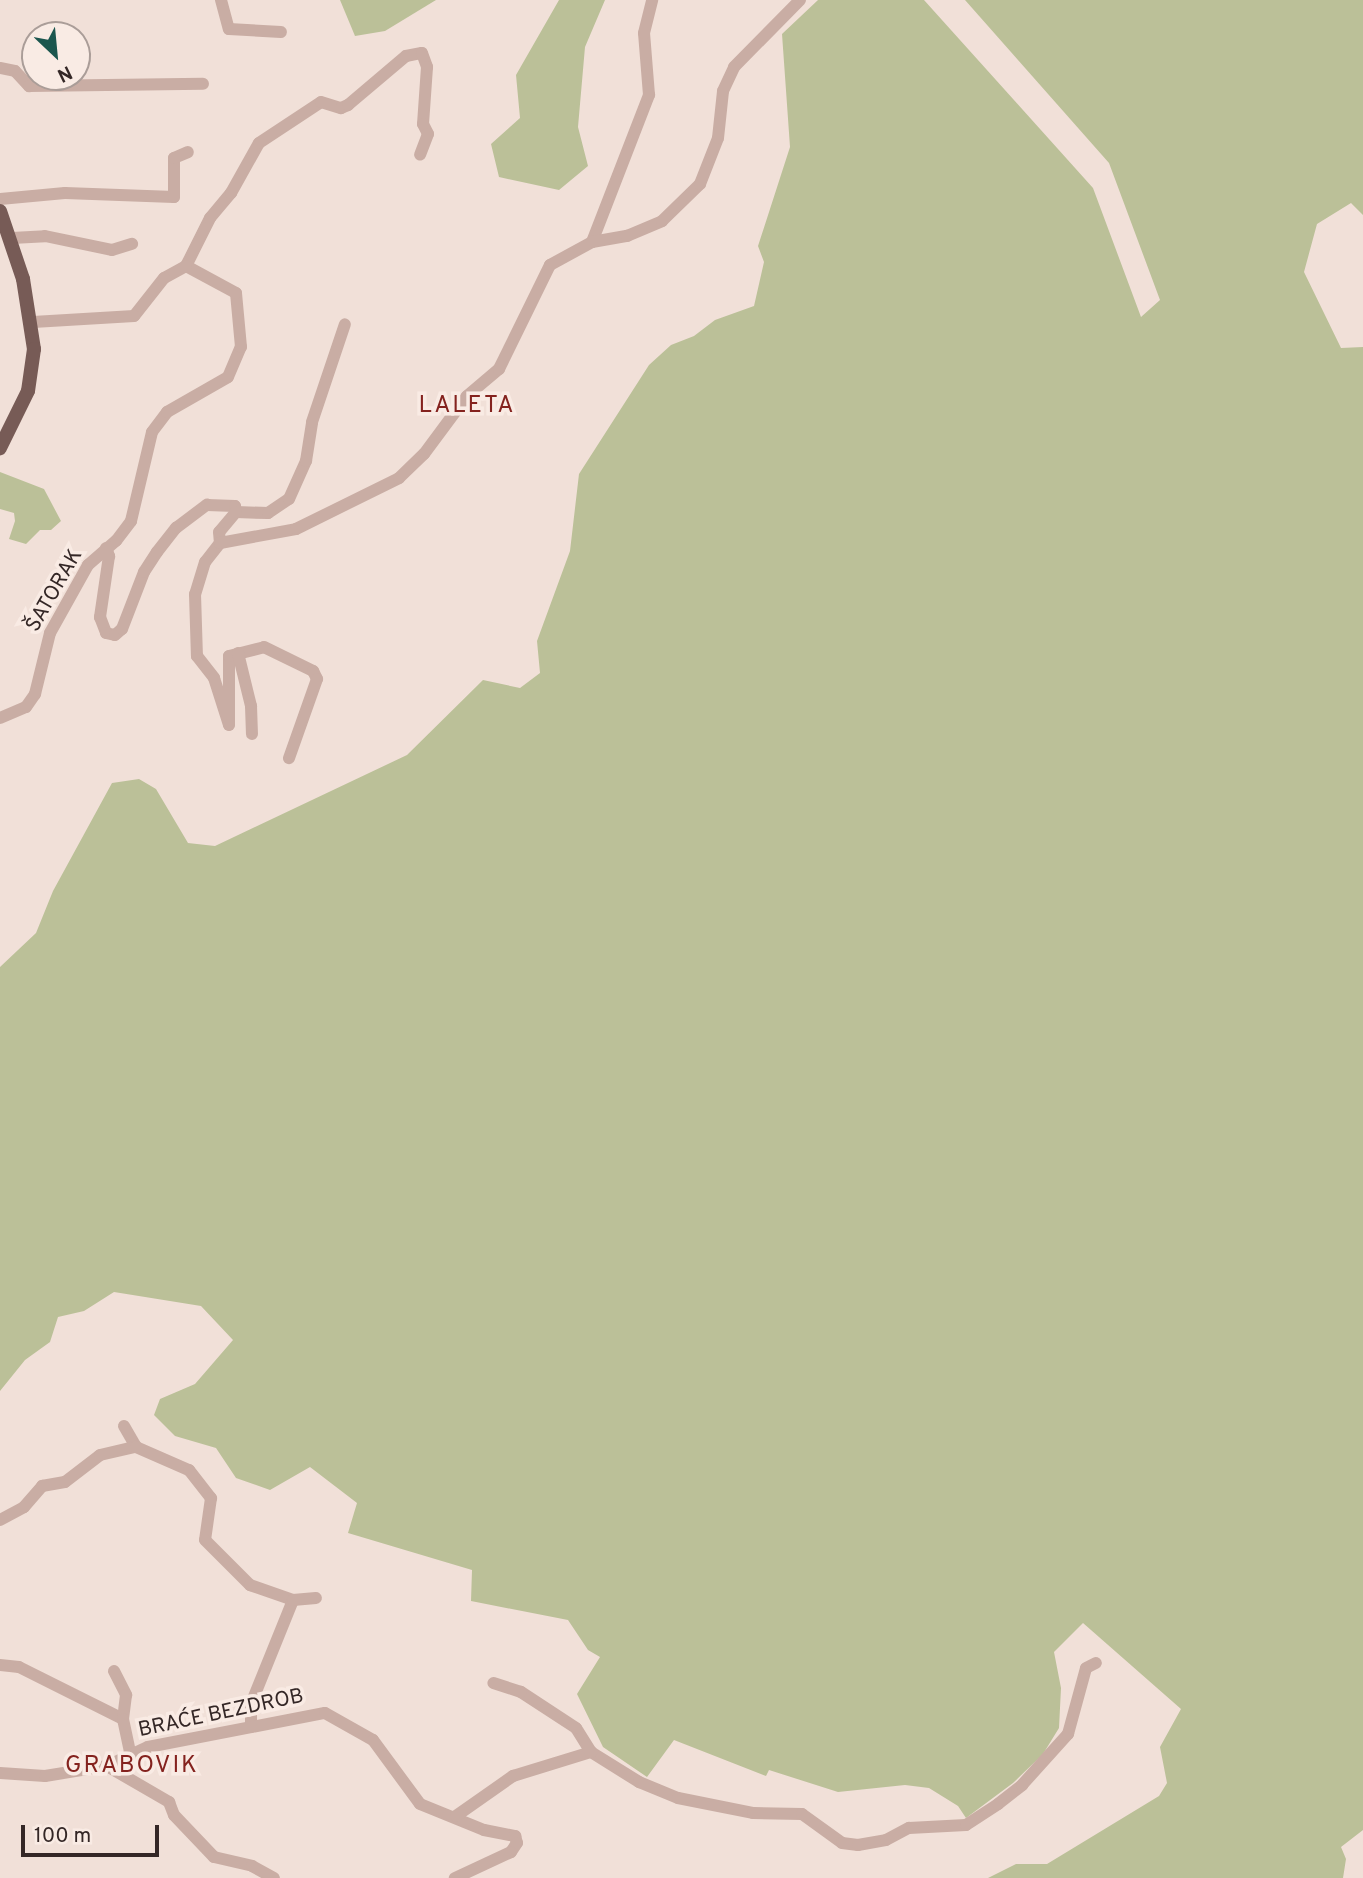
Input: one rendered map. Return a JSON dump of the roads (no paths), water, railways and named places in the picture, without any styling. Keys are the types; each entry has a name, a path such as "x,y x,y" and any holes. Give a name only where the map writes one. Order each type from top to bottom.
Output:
{"main road":[{"path":"0,211 12,237 33,322 28,391 0,448"}],"street":[{"path":"221,0 229,29 281,32"},
{"path":"592,242 649,95 644,33 652,0"},
{"path":"220,543 296,529 399,478 424,454 467,396 499,369 550,265 592,242 627,236 662,221 701,184 719,138 723,91 734,66 800,0"},
{"path":"33,322 134,316 164,278 186,267 210,218 231,193 259,143 321,102 341,108 348,105 406,56 422,53 427,67 423,112 428,134 420,155"},
{"path":"0,68 15,71 29,86 203,85"},
{"path":"0,199 65,194 174,197 174,158 188,152"},
{"path":"12,237 45,236 112,250 132,244"},
{"name":"ŠATORAK","path":"0,718 26,707 36,694 50,634 88,565 131,521 152,432 167,412 222,382 237,363 241,347 236,293 186,267"},
{"path":"289,758 316,674 273,649 256,646 238,653 227,660 229,725 214,678 197,656 194,642 199,575 220,543 222,525 236,512 268,513 289,499 306,461 312,422 345,324"},
{"path":"106,548 110,556 100,617 106,633 115,635 122,629 144,572 176,528 207,505 230,503 236,512"},
{"path":"238,653 251,706 252,734"},
{"path":"124,1426 136,1447"},
{"path":"0,1520 24,1507 42,1486 65,1482 100,1455 136,1447 189,1470 211,1498 205,1540 250,1585 293,1600 316,1598"},
{"path":"251,1727 251,1704 293,1600"},
{"path":"0,1664 19,1667 123,1719"},
{"path":"493,1683 521,1692 576,1728 591,1752 639,1782 678,1798 752,1813 802,1814 842,1843 858,1845 886,1840 909,1828 966,1825 1006,1798 1068,1734 1086,1668 1097,1664"},
{"path":"114,1671 126,1695 123,1719 130,1753"},
{"name":"BRAĆE BEZDROB","path":"0,1773 45,1776 107,1766 130,1753 311,1714 335,1717 373,1740 420,1804 456,1816 484,1830 511,1834 517,1843 511,1852 455,1878"},
{"path":"456,1816 513,1776 591,1752"},
{"path":"107,1766 169,1802 174,1815 214,1857 252,1866 274,1878"}],"district":[{"name":"LALETA","path":"467,407"},
{"name":"GRABOVIK","path":"132,1767"}]}
